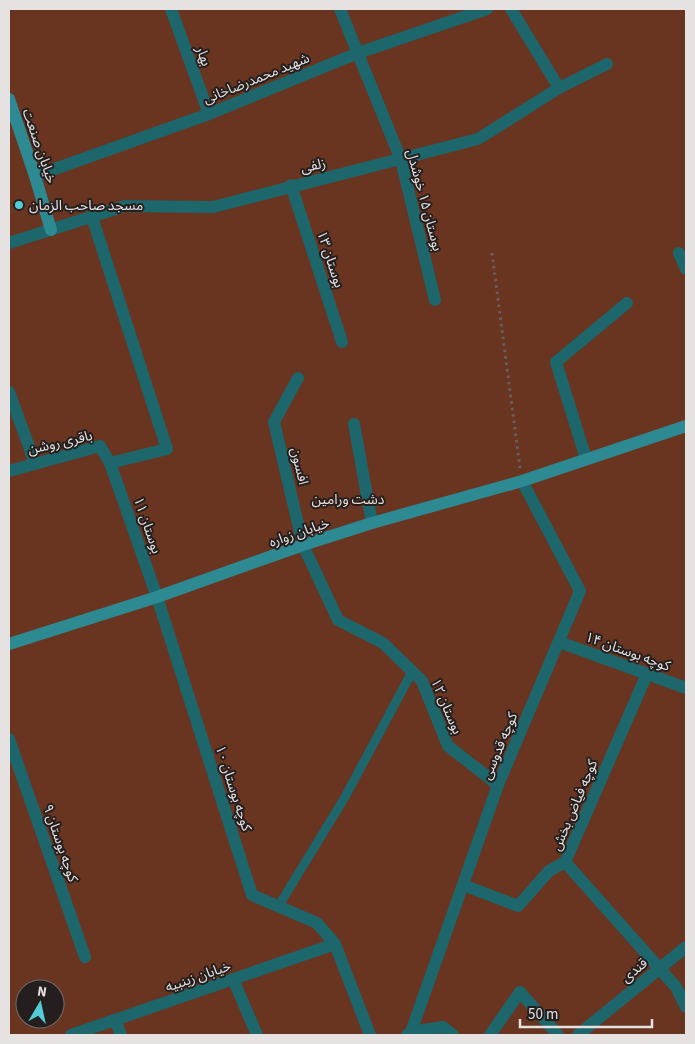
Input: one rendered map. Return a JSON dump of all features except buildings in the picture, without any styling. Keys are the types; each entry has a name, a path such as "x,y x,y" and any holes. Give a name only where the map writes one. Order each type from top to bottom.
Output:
{"street":[{"name":"بهار","path":"171,9 209,114"},
{"name":"بوستان ۱۵ خوشدل","path":"340,9 401,160 435,300"},
{"name":"شهید محمدرضاخانی","path":"35,176 209,114 358,53 487,9"},
{"path":"511,9 559,88"},
{"name":"زلفی","path":"9,243 125,206 213,206 478,139 559,88 607,64"},
{"name":"خیابان صنعت","path":"9,99 51,230"},
{"name":"بوستان ۱۳","path":"291,186 342,342"},
{"path":"92,217 167,449 110,463"},
{"path":"679,253 686,269"},
{"path":"586,458 556,362 627,303"},
{"name":"افسون","path":"298,378 274,422 303,545"},
{"path":"9,392 35,463"},
{"path":"354,424 372,523"},
{"name":"خیابان زواره","path":"9,644 158,597 303,545 372,523 522,481 686,426"},
{"name":"باقری روشن","path":"9,471 100,446 110,463"},
{"name":"بوستان ۱۱","path":"110,463 158,597"},
{"name":"کوچه قدوسی","path":"409,1034 498,786 580,591 522,481"},
{"name":"بوستان ۱۲","path":"303,545 338,620 383,643 422,681 448,746 498,786"},
{"name":"کوچه بوستان ۱۰","path":"158,597 252,895 317,923 334,944 370,1035"},
{"name":"کوچه بوستان ۱۴","path":"559,642 686,688"},
{"name":"کوچه فیاض بخش","path":"463,885 518,906 549,871 565,862 647,674"},
{"name":"کوچه بوستان ۹","path":"9,739 85,957"},
{"path":"565,862 676,987 686,1007"},
{"name":"خیابان زینبیه","path":"71,1035 334,944"},
{"name":"قندی","path":"578,1035 686,947"},
{"path":"233,979 256,1035"},
{"path":"490,1035 520,992 558,1035"},
{"path":"115,1020 121,1035"},
{"path":"409,1034 443,1027 454,1035"}],"lane":[{"path":"278,907 345,797 412,672"}],"path":[{"path":"492,253 522,481"}],"green space":[{"name":"دشت ورامین","path":"9,9 686,9 686,1035 9,1035"}],"place":[{"name":"مسجد صاحب الزمان","path":"19,205"}]}
